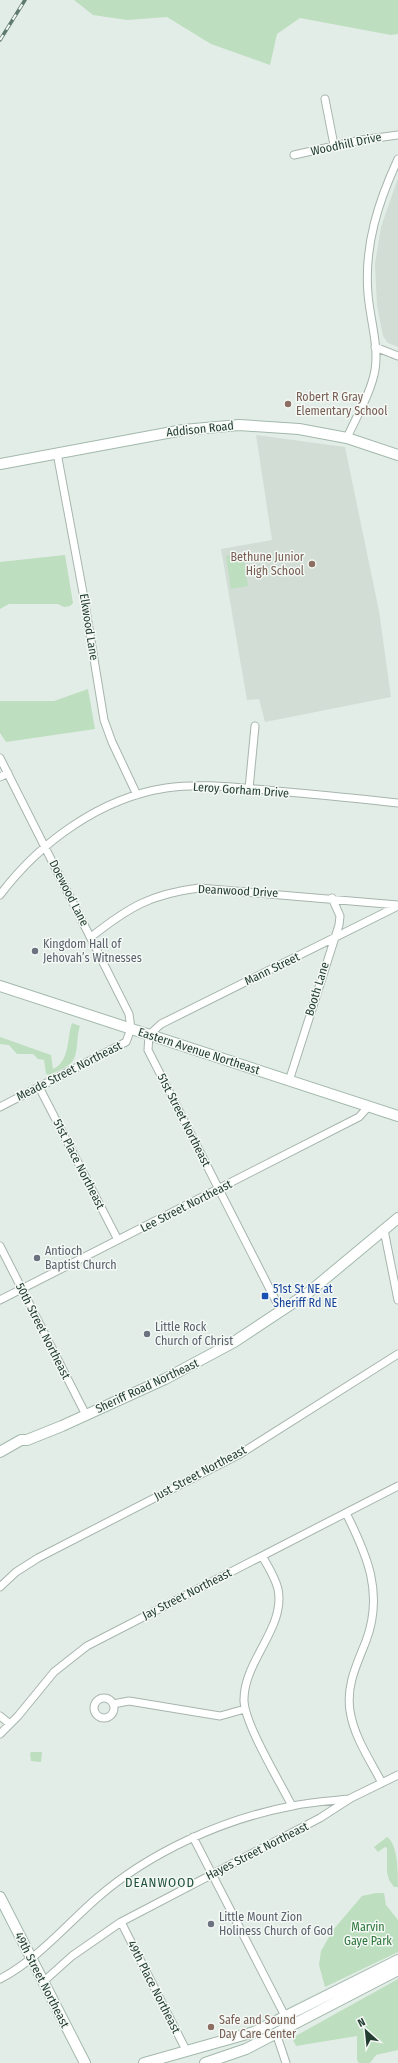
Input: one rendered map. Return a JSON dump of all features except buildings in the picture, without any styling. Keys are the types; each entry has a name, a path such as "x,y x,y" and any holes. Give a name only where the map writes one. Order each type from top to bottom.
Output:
{"main road":[{"name":"Addison Road","path":"0,464 183,430 239,425 299,429 347,438 398,455"},
{"name":"Eastern Avenue Northeast","path":"0,986 398,1116"},
{"name":"Sheriff Road Northeast","path":"0,1452 21,1440 27,1440 86,1415 192,1365 234,1342 281,1311 287,1303 305,1290 315,1285 398,1218"},
{"name":"Sheriff Road Northeast","path":"0,1459 24,1445 27,1440"},
{"name":"49th Street Northeast","path":"0,1898 85,2063"},
{"path":"205,2063 246,2049 276,2033 287,2021 398,1960"},
{"path":"144,2063 186,2052 287,2021 398,1970"}],"street":[{"path":"325,99 334,145"},
{"name":"Woodhill Drive","path":"294,155 334,145 398,135"},
{"path":"347,438 373,377 376,363 368,295 368,260 375,219 398,159"},
{"path":"375,347 398,356"},
{"name":"Elkwood Lane","path":"57,453 84,598 104,720 117,753 137,795"},
{"path":"250,789 255,726"},
{"name":"Doewood Lane","path":"0,758 130,1014 131,1029"},
{"path":"0,777 8,773"},
{"name":"Leroy Gorham Drive","path":"0,895 16,874 45,846 86,818 137,795 166,788 194,786 250,789 398,803"},
{"name":"Deanwood Drive","path":"91,937 122,913 142,902 180,890 199,888 222,888 332,898 398,906"},
{"name":"Booth Lane","path":"289,1081 333,939 339,925 340,916 332,898"},
{"name":"Mann Street","path":"149,1035 161,1024 398,906"},
{"name":"Meade Street Northeast","path":"0,1107 126,1042 131,1029"},
{"name":"51st Street Northeast","path":"149,1035 148,1050 281,1311"},
{"name":"51st Place Northeast","path":"39,1087 118,1240"},
{"name":"Lee Street Northeast","path":"0,1300 359,1117 368,1107"},
{"path":"384,1230 398,1300"},
{"name":"50th Street Northeast","path":"0,1246 86,1415"},
{"name":"Just Street Northeast","path":"0,1587 16,1572 38,1558 240,1454 398,1354"},
{"name":"Jay Street Northeast","path":"0,1734 54,1672 82,1650 398,1486"},
{"path":"346,1513 367,1557 374,1588 370,1629 352,1678 350,1710 357,1736 382,1783"},
{"path":"262,1556 277,1584 279,1605 274,1622 248,1676 245,1690 245,1709 250,1723 292,1806"},
{"path":"113,1704 129,1701 217,1716 230,1714 245,1709"},
{"path":"0,1716 10,1724"},
{"name":"Hayes Street Northeast","path":"43,1982 72,1956 121,1922 320,1818 351,1798 398,1775"},
{"name":"Hayes Street Northeast","path":"0,1979 31,1959 98,1897 122,1878 142,1865 194,1838 239,1820 292,1806 351,1798"},
{"path":"194,1838 287,2021"},
{"name":"49th Place Northeast","path":"121,1922 186,2052"},
{"path":"276,2033 286,2063"}],"shaded area":[{"path":"398,178 398,347 388,343 383,336 377,306 375,264 381,227"},
{"path":"256,435 345,447 379,611 391,697 265,722 259,699 247,700 221,549 272,540"}],"green space":[{"path":"74,0 398,0 398,34 391,35 300,18 277,34 270,65 211,44 167,17 127,20 93,15"},
{"path":"243,553 248,586 231,589 226,556"},
{"path":"65,555 73,603 70,606 64,607 58,604 9,604 0,609 0,562"},
{"path":"88,689 95,729 6,742 0,733 0,701 54,701"},
{"path":"72,1023 80,1026 74,1060 61,1070 49,1075 46,1074 44,1060 38,1059 33,1054 17,1054 9,1045 0,1044 0,1037 51,1055 53,1069 58,1066 65,1055"},
{"path":"31,1752 42,1752 41,1762 31,1761"},
{"path":"387,1837 391,1841 395,1852 398,1887 394,1887 389,1880 387,1872 387,1848 385,1847 378,1852 374,1847"},
{"name":"Marvin Gaye Park","path":"384,1893 386,1905 398,1920 398,1952 325,1987 319,1965 321,1951 333,1930 362,1896"},
{"name":"Marvin Gaye Park","path":"398,1979 398,2050 376,2055 370,2063 359,2063 357,2060 357,2036 296,2046 292,2038"}],"railway":[{"path":"0,40 25,0"}],"place":[{"name":"Robert R Gray Elementary School","path":"288,404"},
{"name":"Bethune Junior High School","path":"312,564"},
{"name":"Kingdom Hall of Jehovah’s Witnesses","path":"35,951"},
{"name":"Antioch Baptist Church","path":"37,1258"},
{"name":"51st St NE at Sheriff Rd NE","path":"265,1296"},
{"name":"Little Rock Church of Christ","path":"147,1334"},
{"name":"Little Mount Zion Holiness Church of God","path":"211,1924"},
{"name":"Safe and Sound Day Care Center","path":"211,2027"}],"district":[{"name":"DEANWOOD","path":"160,1882"}]}
